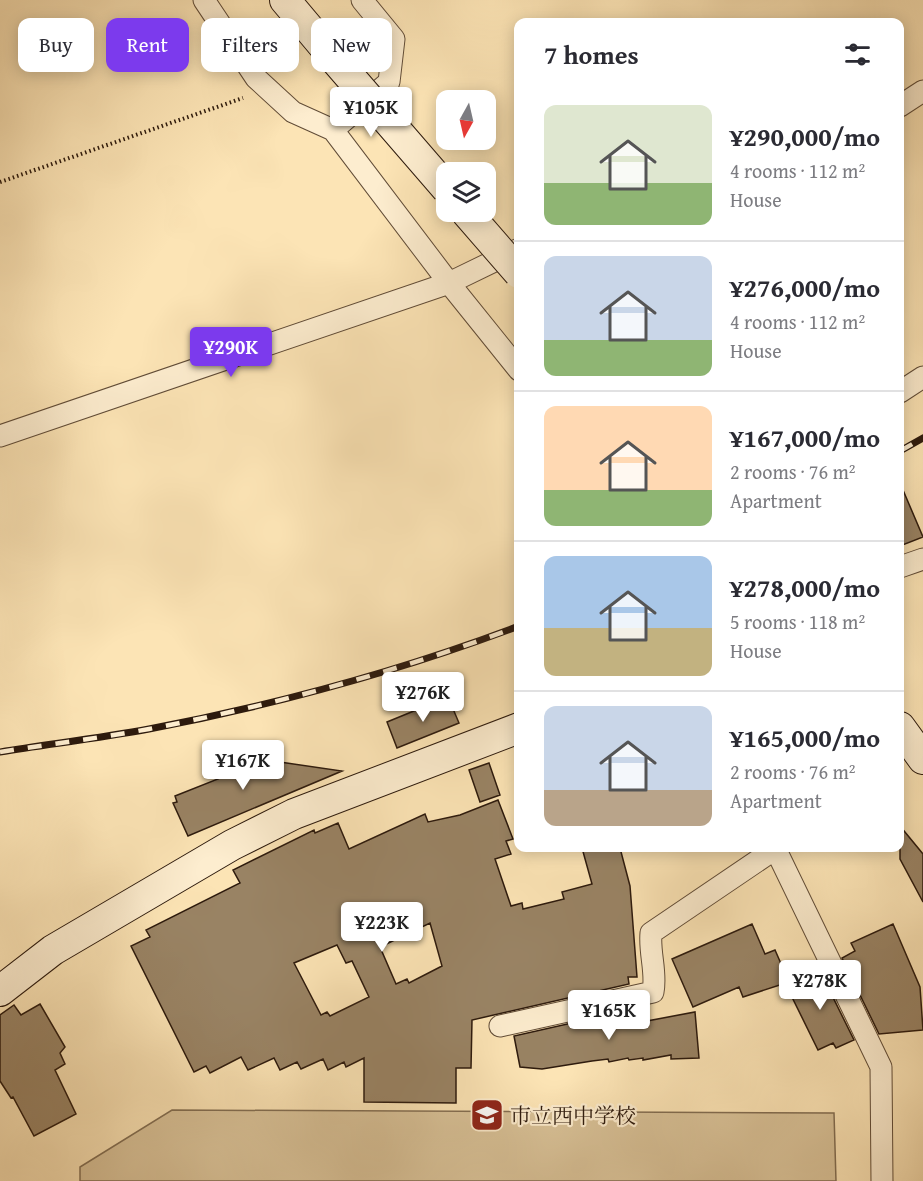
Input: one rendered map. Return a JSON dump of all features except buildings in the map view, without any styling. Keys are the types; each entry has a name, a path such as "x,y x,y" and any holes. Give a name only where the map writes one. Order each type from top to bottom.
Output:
{"street":[{"path":"204,0 256,78 293,112 333,130 449,283 514,364"},
{"path":"285,0 436,176"},
{"path":"333,130 389,82 394,39 362,0"},
{"path":"904,103 923,91"},
{"path":"475,222 514,267"},
{"path":"0,436 449,283 514,251"},
{"path":"904,389 923,377"},
{"path":"904,566 923,559"},
{"path":"0,991 53,950 232,845 294,814 514,730"},
{"path":"904,733 923,759"},
{"path":"500,1026 653,992 655,982 649,952 651,933 769,852"},
{"path":"777,852 880,1066 882,1181"}],"path":[{"path":"0,182 268,89"}],"shaded area":[{"name":"市立西中学校","path":"172,1110 834,1113 836,1181 80,1181 80,1167"}],"railway":[{"path":"904,449 923,438"},
{"path":"0,752 149,729 290,698 429,658 514,628"}],"place":[{"name":"市立西中学校","path":"487,1115"}]}
